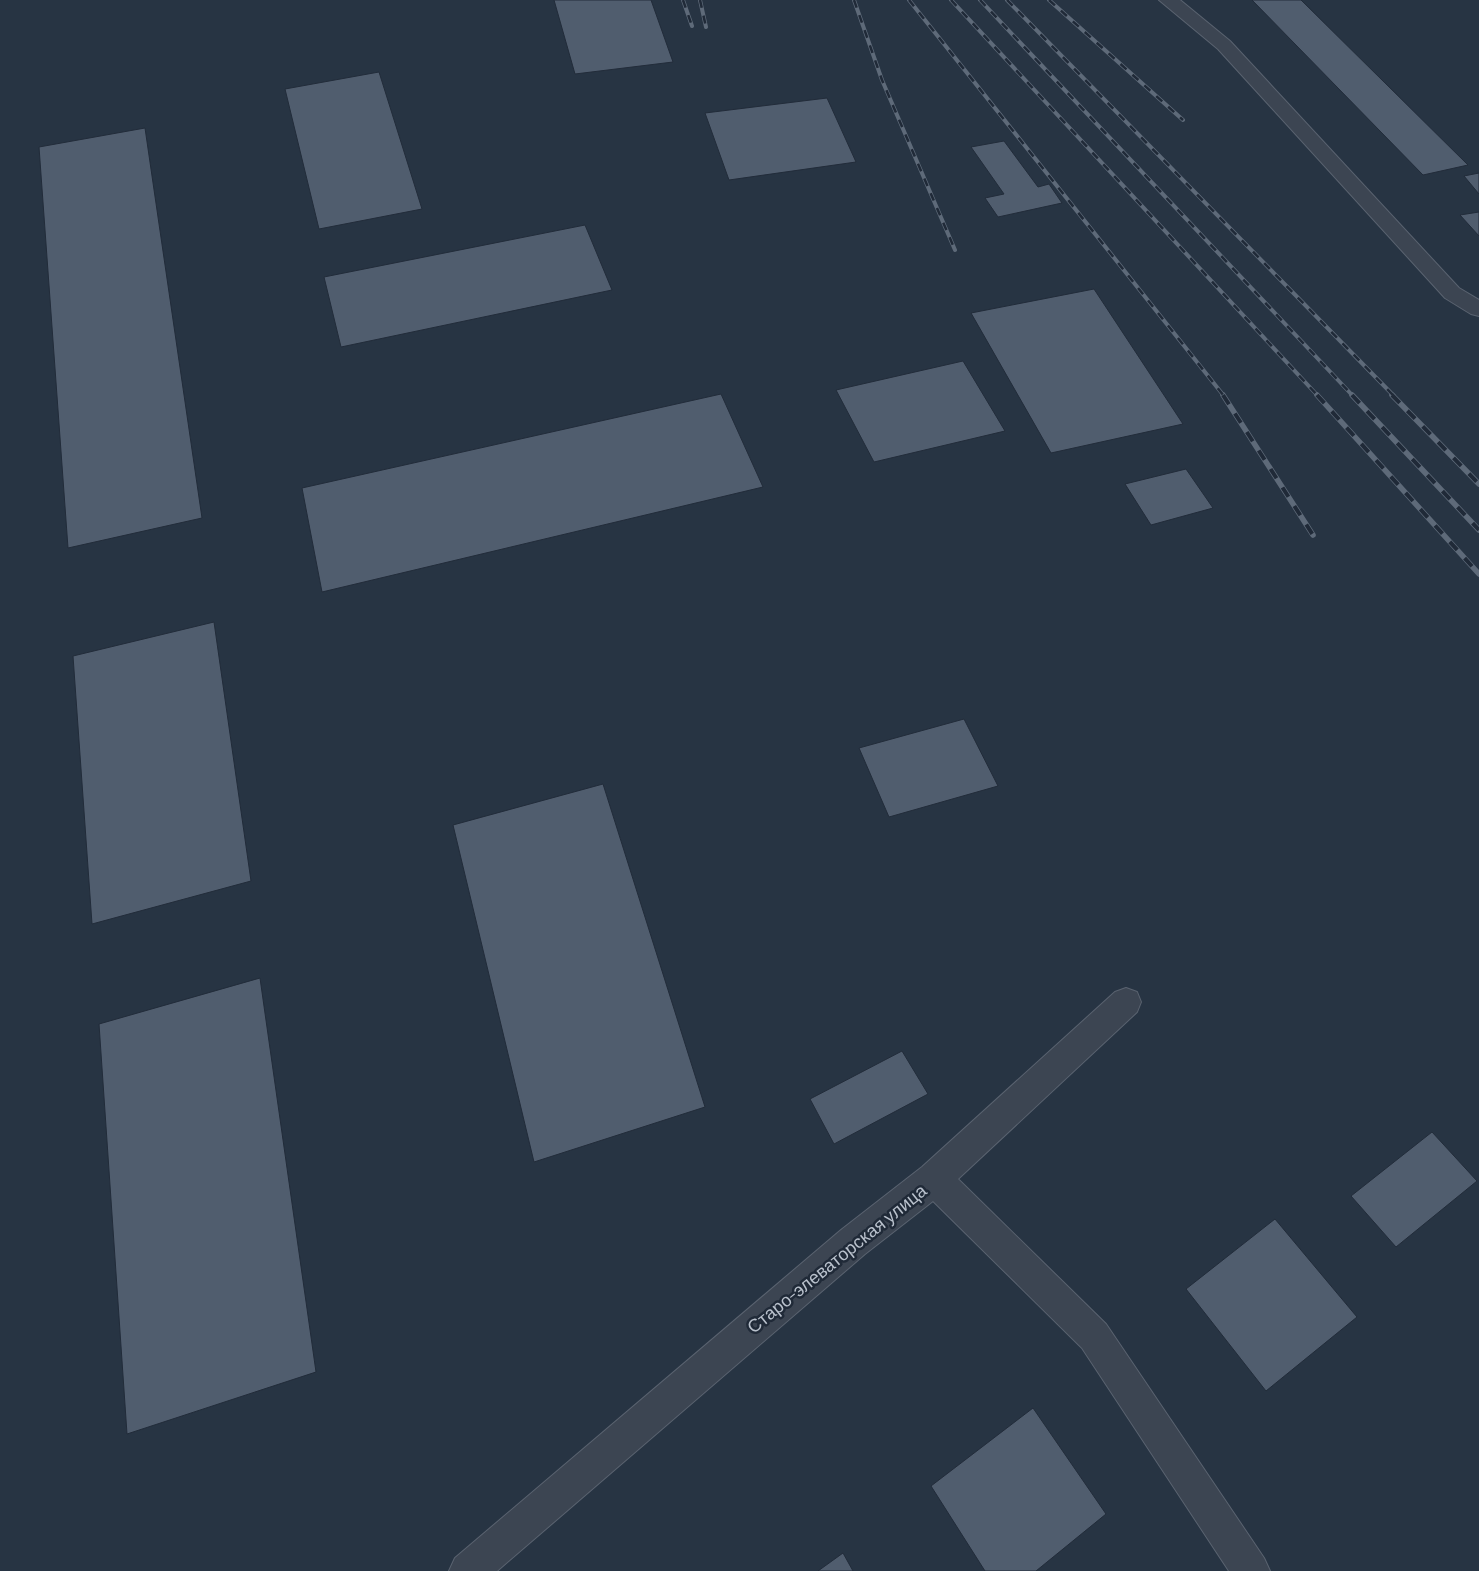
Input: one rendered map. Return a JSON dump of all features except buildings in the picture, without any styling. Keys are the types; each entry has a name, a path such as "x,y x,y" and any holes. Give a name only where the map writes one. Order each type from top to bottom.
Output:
{"street":[{"path":"1168,0 1181,8 1224,45 1452,293 1479,309"},
{"path":"934,1179 1126,1002"},
{"name":"Старо-элеваторская улица","path":"468,1571 846,1249 934,1179 1094,1336 1251,1571"}],"railway":[{"path":"683,0 692,26"},
{"path":"700,0 706,27"},
{"path":"854,0 882,80 955,250"},
{"path":"909,0 1224,396"},
{"path":"951,0 1318,396"},
{"path":"980,0 1353,396"},
{"path":"1007,0 1394,396"},
{"path":"1049,0 1183,120"},
{"path":"1223,395 1313,535"},
{"path":"1317,395 1479,574"},
{"path":"1352,395 1479,530"},
{"path":"1392,395 1479,484"}]}
